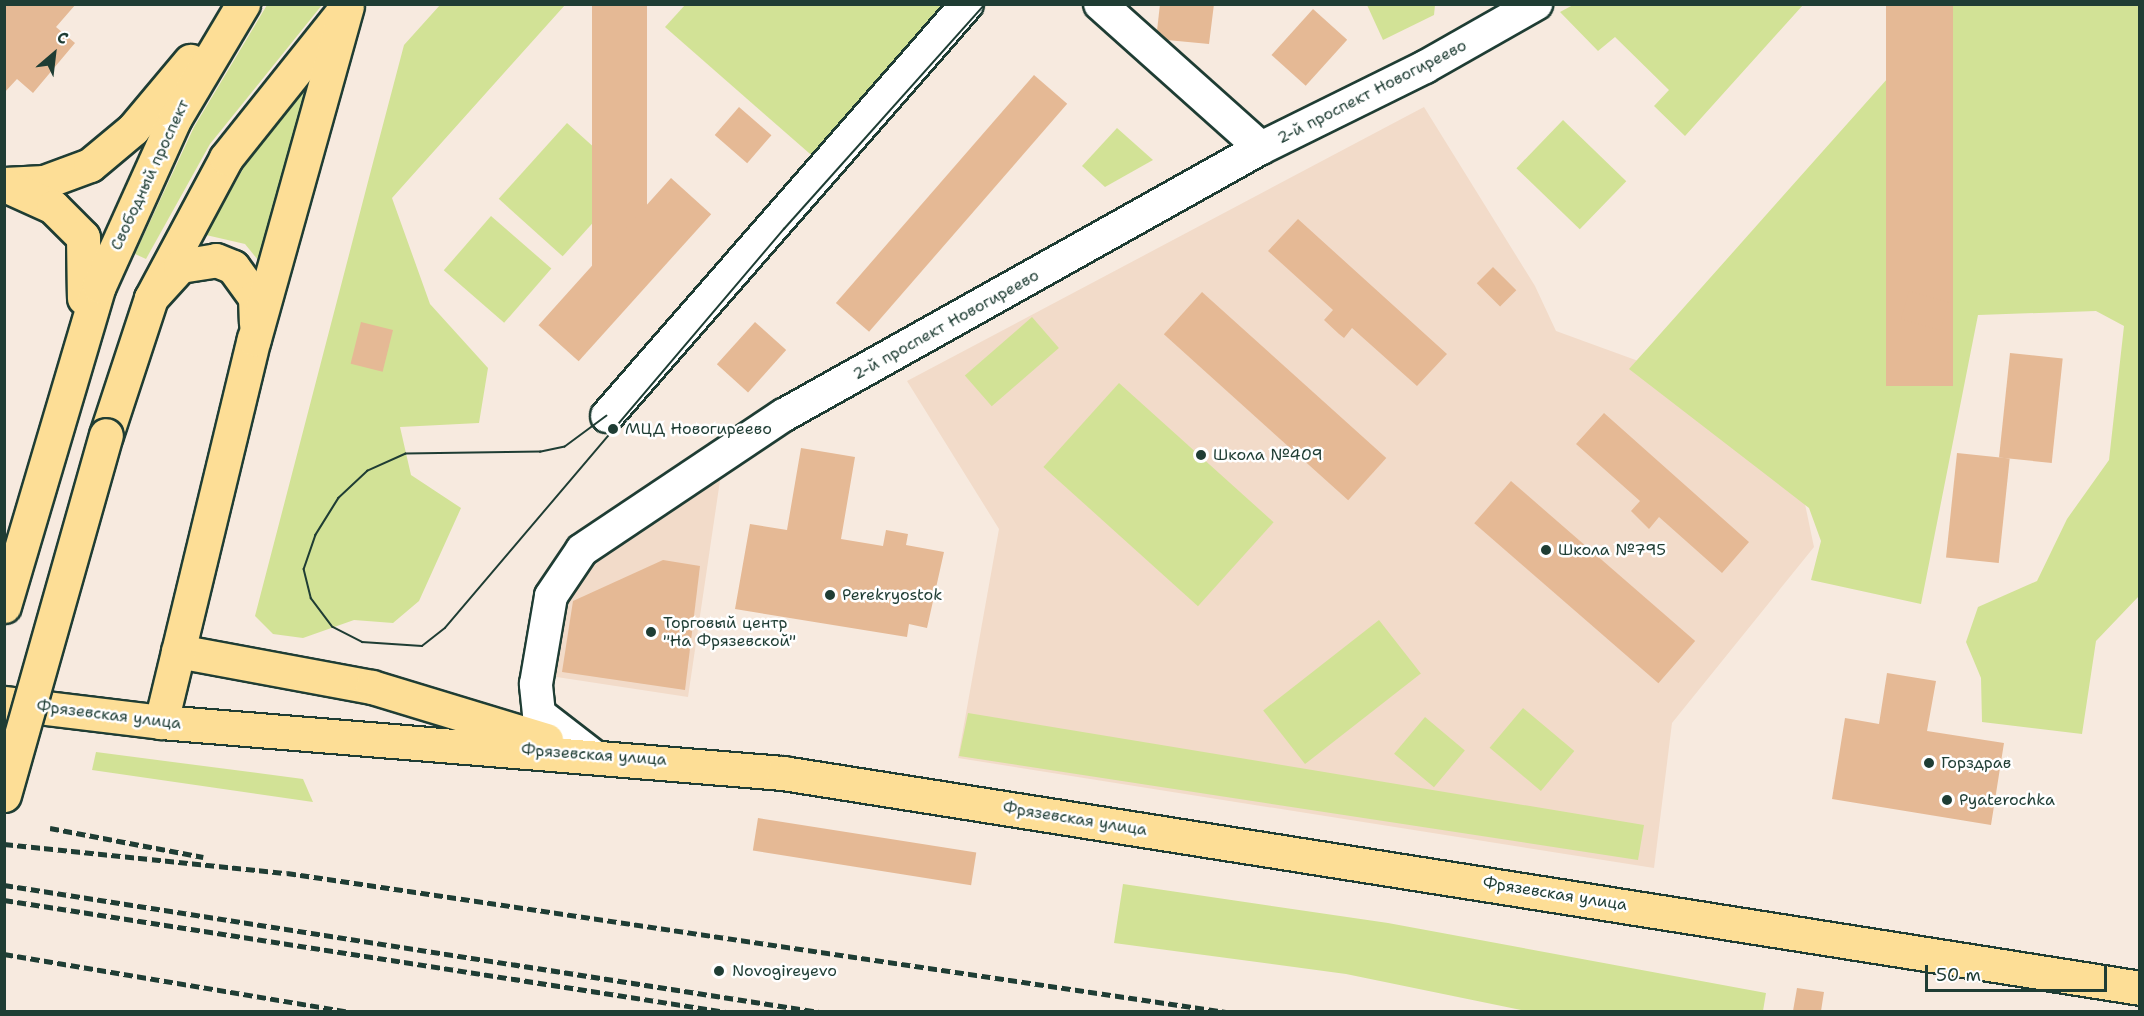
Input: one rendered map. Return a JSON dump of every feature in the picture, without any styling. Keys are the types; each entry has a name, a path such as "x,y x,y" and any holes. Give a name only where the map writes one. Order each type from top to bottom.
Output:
{"main road":[{"path":"4,185 64,177 109,152 238,4"},
{"name":"Свободный проспект","path":"75,354 146,177 243,4"},
{"path":"4,795 106,435 151,298 226,158 348,6"},
{"path":"161,722 254,339 348,6"},
{"path":"4,185 53,207 83,237 85,294 75,354 4,606"},
{"path":"151,298 180,266 216,260 248,280 257,315 254,339"},
{"path":"178,651 372,687 592,755"},
{"name":"Фрязевская улица","path":"4,703 161,722 592,755 783,773 2139,988"}],"street":[{"path":"607,416 967,4"},
{"path":"1100,4 1262,148"},
{"name":"2-й проспект Новогиреево","path":"592,755 538,714 536,684 551,596 582,550 784,415 1262,148 1536,4"}],"shaded area":[{"path":"1424,107 1535,286 1556,331 1663,370 1801,485 1814,547 1672,723 1654,868 958,758 999,529 907,381"},
{"path":"722,467 688,697 550,676 559,596 577,567"}],"green space":[{"path":"267,5 322,5 210,144 146,259 135,254 194,127"},
{"path":"440,5 565,5 392,198 430,304 488,368 479,423 400,427 411,475 461,508 419,601 393,623 354,620 303,638 273,634 255,616 404,45"},
{"path":"685,5 955,5 817,160 665,27"},
{"path":"1367,5 1435,5 1434,15 1383,40"},
{"path":"1573,5 1803,5 1685,136 1654,106 1669,90 1615,37 1598,51 1560,12"},
{"path":"1953,5 2139,5 2139,596 2096,641 2082,734 1982,722 1981,678 1966,642 1978,607 2037,581 2067,519 2109,460 2124,326 2096,311 1978,315 1921,604 1811,580 1821,541 1809,508 1629,369"},
{"path":"307,83 313,86 262,265 245,244 206,235 244,167"},
{"path":"1563,120 1626,181 1580,229 1516,168"},
{"path":"567,123 631,181 563,256 499,199"},
{"path":"1117,128 1153,160 1105,187 1082,166"},
{"path":"491,216 551,268 504,323 444,270"},
{"path":"1032,317 1059,348 992,406 965,375"},
{"path":"1119,383 1274,522 1198,606 1043,467"},
{"path":"1379,620 1421,674 1305,764 1263,711"},
{"path":"1523,708 1574,751 1541,791 1490,748"},
{"path":"968,713 1644,825 1638,860 959,756"},
{"path":"1425,717 1465,750 1434,787 1394,754"},
{"path":"96,752 303,779 313,802 92,770"},
{"path":"1123,884 1388,923 1766,993 1763,1011 1526,1011 1346,974 1114,943"}],"building":[{"path":"4,4 76,4 56,27 75,43 33,93 17,79 4,93"},
{"path":"592,4 647,4 647,276 592,276"},
{"path":"1160,4 1214,4 1209,44 1167,40 1157,31"},
{"path":"1886,4 1953,4 1953,386 1886,386"},
{"path":"1313,9 1347,40 1306,86 1272,55"},
{"path":"1034,75 1067,104 869,332 836,303"},
{"path":"739,107 771,135 747,163 715,135"},
{"path":"671,178 711,214 579,361 539,325"},
{"path":"1298,219 1447,354 1417,386 1352,328 1344,338 1339,334 1324,320 1333,310 1268,251"},
{"path":"1493,267 1516,290 1500,307 1477,283"},
{"path":"1909,291 1948,302 1940,330 1901,319"},
{"path":"1202,292 1386,458 1348,500 1164,334"},
{"path":"361,322 393,330 383,372 351,364"},
{"path":"755,322 786,350 748,392 717,364"},
{"path":"2010,353 2063,359 2052,463 1999,457"},
{"path":"1604,413 1749,542 1722,573 1659,517 1649,529 1631,511 1640,501 1576,444"},
{"path":"801,448 855,457 841,539 883,546 886,530 908,534 906,545 944,552 927,628 909,624 907,637 735,609 750,524 787,530"},
{"path":"1957,453 2010,459 1999,563 1946,557"},
{"path":"1511,481 1695,641 1658,683 1474,523"},
{"name":"Торговый центр \"На Фрязевской\"","path":"663,560 700,566 685,690 562,672 573,601"},
{"path":"1887,673 1936,681 1927,731 2004,743 1991,825 1832,799 1845,718 1879,724"},
{"path":"758,818 976,853 971,885 753,851"},
{"path":"1797,988 1824,992 1821,1011 1793,1011"}],"tram line":[{"path":"607,416 565,447 541,452 406,454 368,471 339,498 316,535 304,569 311,598 333,627 362,642 422,646 445,628 784,229 985,4"}],"railway":[{"path":"50,828 203,857"},
{"path":"4,844 287,873 1226,1012"},
{"path":"4,885 819,1012"},
{"path":"4,900 727,1012"},
{"path":"4,954 351,1012"}],"place":[{"name":"МЦД Новогиреево","path":"613,429"},
{"name":"Школа №409","path":"1201,455"},
{"name":"Школа №795","path":"1546,550"},
{"name":"Perekryostok","path":"830,595"},
{"name":"Торговый центр \"На Фрязевской\"","path":"651,632"},
{"name":"Горздрав","path":"1929,763"},
{"name":"Pyaterochka","path":"1947,800"},
{"name":"Novogireyevo","path":"719,971"}]}
